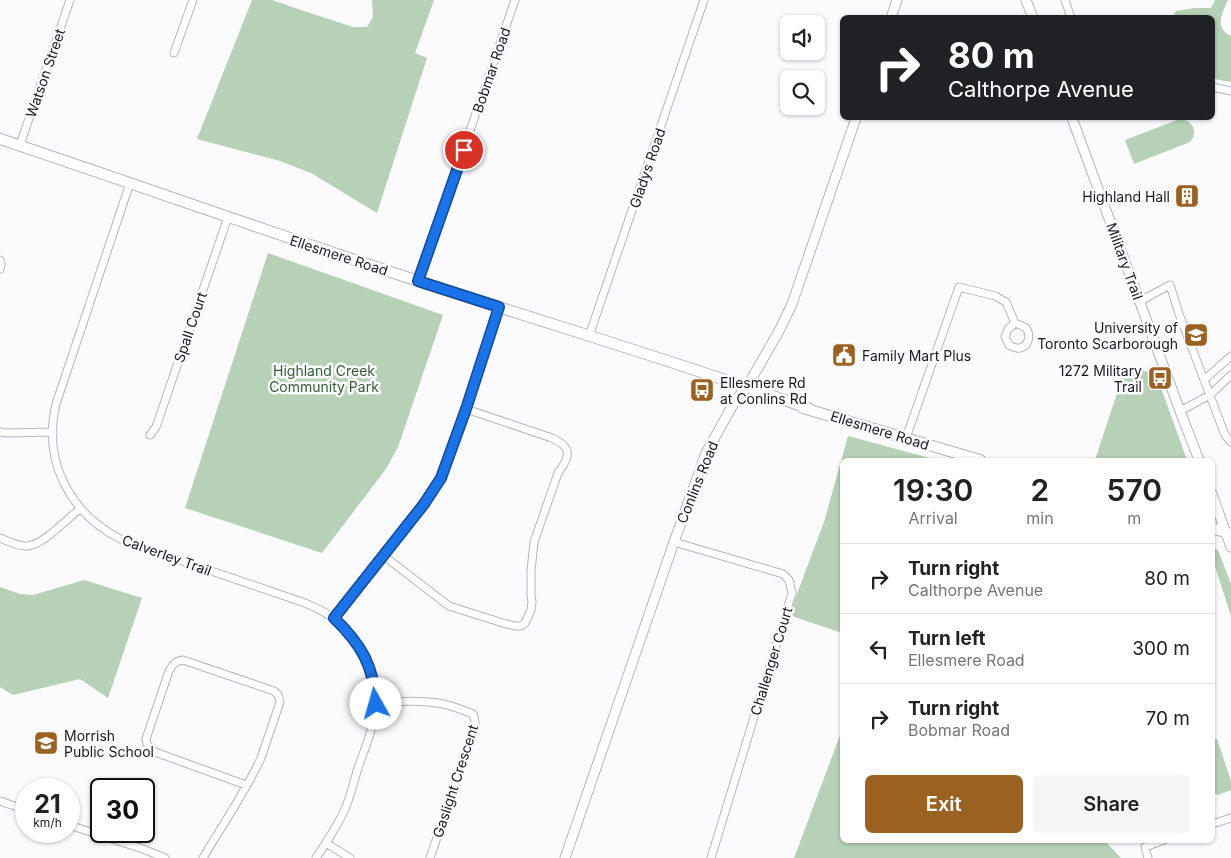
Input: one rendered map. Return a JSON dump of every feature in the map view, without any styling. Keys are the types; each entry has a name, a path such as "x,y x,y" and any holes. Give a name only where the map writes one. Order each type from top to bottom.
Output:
{"main road":[{"name":"Ellesmere Road","path":"0,139 418,281 680,366 708,373 743,390 973,458"},
{"path":"1215,529 1229,533"}],"street":[{"name":"Watson Street","path":"20,146 70,0"},
{"path":"174,53 194,0"},
{"name":"Bobmar Road","path":"418,281 515,0"},
{"name":"Gladys Road","path":"589,336 704,0"},
{"path":"892,15 897,0"},
{"path":"1026,0 1032,15"},
{"path":"1065,0 1070,15"},
{"path":"1215,88 1231,91"},
{"name":"Conlins Road","path":"565,858 706,454 734,402 778,331 792,304 855,120"},
{"name":"Military Trail","path":"1073,120 1198,458"},
{"name":"Calverley Trail","path":"130,183 54,415 54,450 58,468 64,484 80,509 99,527 111,535 306,603 334,618 348,631 360,647 367,661 375,691 376,704 372,730 345,810 316,858"},
{"name":"Spall Court","path":"150,435 156,427 228,217"},
{"path":"0,260 0,269"},
{"path":"1140,301 1170,285 1178,314 1224,435 1231,442"},
{"path":"906,438 959,287 995,296 1006,302 1015,323"},
{"path":"334,618 424,504 441,478 466,409 499,307"},
{"path":"1204,380 1231,356"},
{"path":"1180,411 1210,395 1231,375"},
{"path":"384,556 449,606 503,624 520,626 525,623 531,610 532,602 530,595 534,542 558,473 566,458 567,449 552,438 466,409"},
{"path":"0,432 53,432"},
{"path":"1215,501 1229,533 1231,547"},
{"path":"0,538 27,546 41,542 80,509"},
{"name":"Challenger Court","path":"674,542 783,574 789,580 792,593 711,858"},
{"path":"203,858 246,785 261,758 280,702 278,695 274,691 183,660 178,660 169,671 146,739 146,744 155,752 246,785"},
{"name":"Gaslight Crescent","path":"376,704 386,702 430,702 444,704 473,714 476,727 430,858"},
{"path":"0,801 15,806"},
{"path":"1215,823 1231,818"},
{"path":"80,829 165,858"},
{"path":"326,843 350,858"},
{"path":"1148,858 1145,847 1156,843"}],"green space":[{"path":"252,0 272,0 353,27 367,27 373,17 372,0 434,0 415,53 427,58 377,213 311,173 280,161 197,139"},
{"path":"1215,0 1228,0 1222,15 1221,25 1226,33 1231,36 1231,82 1215,78 1215,15 1174,15 1176,11 1211,8"},
{"path":"1177,120 1187,121 1192,126 1194,134 1190,142 1134,164 1125,140"},
{"name":"Highland Creek Community Park","path":"268,253 443,315 398,447 386,469 322,553 185,508"},
{"path":"1126,366 1156,374 1186,458 1096,458"},
{"path":"848,436 930,458 842,458"},
{"path":"840,465 840,632 789,615 824,522"},
{"path":"1215,549 1218,550 1231,584 1231,616 1215,566"},
{"path":"84,580 142,598 108,698 80,679 13,695 0,687 0,587 20,594 33,595"},
{"path":"840,735 840,843 1107,843 1121,858 794,858"},
{"path":"1215,739 1217,739 1231,781 1231,790 1218,795 1215,794"}],"place":[{"name":"Highland Hall","path":"1187,196"},
{"name":"University of Toronto Scarborough","path":"1196,335"},
{"name":"Family Mart Plus","path":"844,355"},
{"name":"1272 Military Trail","path":"1160,378"},
{"name":"Ellesmere Rd at Conlins Rd","path":"702,390"},
{"name":"Morrish Public School","path":"46,743"}],"route":[{"path":"376,704 372,675 367,661 360,647 348,631 334,618 424,504 441,478 466,409 499,307 418,281 464,150"}]}
